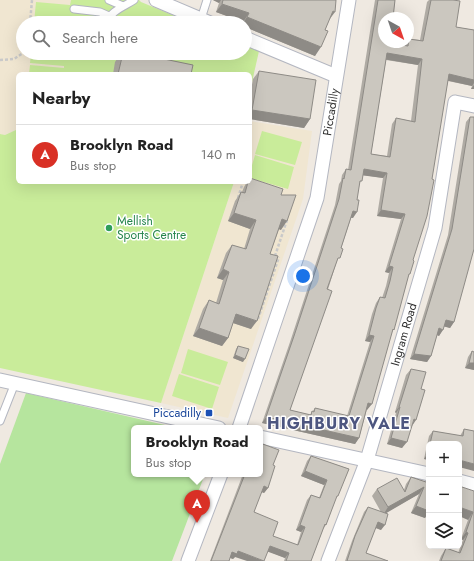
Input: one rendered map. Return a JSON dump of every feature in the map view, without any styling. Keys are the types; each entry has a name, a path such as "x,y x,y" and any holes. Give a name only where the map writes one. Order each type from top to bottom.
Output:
{"street":[{"path":"156,0 194,16"},
{"name":"Piccadilly","path":"240,425 317,198 347,0"},
{"path":"252,41 336,76"},
{"name":"Ingram Road","path":"328,561 367,460 436,228 455,102 474,106"},
{"path":"0,380 205,425"},
{"path":"263,438 426,473"},
{"path":"188,561 220,477"},
{"path":"462,482 474,485"}],"lane":[{"path":"109,0 123,6"},
{"path":"111,16 116,10 134,0"},
{"path":"206,16 207,0"},
{"path":"74,9 100,12 104,16"},
{"path":"0,421 15,383"}],"path":[{"path":"31,16 32,0"},
{"path":"0,60 16,58"},
{"path":"238,199 242,184"},
{"path":"275,256 289,214"},
{"path":"258,319 279,257"}],"shaded area":[{"path":"0,0 71,0 70,16 16,16 16,60 65,60 63,72 16,72 16,130 5,135 0,134"},
{"path":"252,121 312,131 303,199 228,418 161,403 233,184 252,184"}],"green space":[{"path":"71,0 139,0 175,16 35,16 36,2 70,5"},
{"path":"252,48 259,51 252,82 252,72 29,72 30,65 64,68 64,66 30,63 30,60 252,60"},
{"name":"Mellish Sports Centre","path":"16,130 16,184 233,184 161,403 0,368 0,134 5,135"},
{"path":"262,131 302,142 295,165 255,154"},
{"path":"255,155 294,167 288,189 252,179 252,165"},
{"path":"188,349 228,362 220,385 181,373"},
{"path":"179,374 219,387 212,409 172,396"},
{"path":"26,393 165,425 131,425 131,477 204,477 172,561 0,561 0,464"}],"building":[{"path":"223,0 336,0 335,12 333,11 325,30 328,31 321,47 252,19 252,16 248,16 249,13 222,4"},
{"path":"378,0 395,0 394,12 378,12 378,48 414,48 414,40 423,41 431,0 460,1 456,27 474,30 474,80 449,74 432,179 434,180 427,216 372,404 368,403 359,438 266,417 339,199 346,169 351,170","holes":["387,53 422,59 415,122 396,118 390,157 371,154","364,169 387,173 381,210 405,214 389,266 393,267 390,281 385,298 380,297 376,308 369,335 374,336 349,416 315,408 311,415 290,410 332,291 327,289 338,258 340,258 343,249 341,248 353,211 357,212 360,181 362,181"]},
{"path":"121,60 169,60 193,65 191,72 118,72"},
{"path":"259,71 316,80 310,119 252,110"},
{"path":"470,117 474,117 474,249 454,322 446,320 443,330 439,328 431,356 414,354 452,229"},
{"path":"252,179 283,189 281,195 296,195 287,221 282,219 270,254 278,256 257,321 236,314 228,338 199,328 209,300 219,304 229,272 223,269 232,245 246,249 256,220 234,213 241,192 245,193 247,184 252,184"},
{"path":"238,346 249,349 245,359 235,355"},
{"path":"472,351 474,352 474,363 469,363"},
{"path":"411,369 426,372 421,389 425,390 416,420 414,419 407,442 391,438"},
{"path":"464,429 474,431 474,464 462,461 462,441 431,441 433,431 463,436"},
{"path":"263,444 279,450 273,465 275,466 268,488 264,486 254,512 278,522 273,536 298,545 305,527 300,525 311,495 320,498 327,480 305,471 311,456 349,469 311,561 286,561 289,553 270,546 264,561 238,551 237,554 232,552 229,561 211,561 244,477 263,477"},
{"path":"411,477 426,482 426,510 416,506 424,487 388,507 377,489 397,478 405,492"},
{"path":"462,487 474,491 474,561 441,561 446,549 460,553 468,533 466,532 473,512 462,508"},
{"path":"368,507 388,514 385,525 378,522 366,553 388,561 347,561 355,536"}],"place":[{"name":"Mellish Sports Centre","path":"109,228"},
{"name":"Piccadilly","path":"209,413"},
{"name":"Brooklyn Road","path":"197,523"}],"district":[{"name":"HIGHBURY VALE","path":"339,423"}]}
